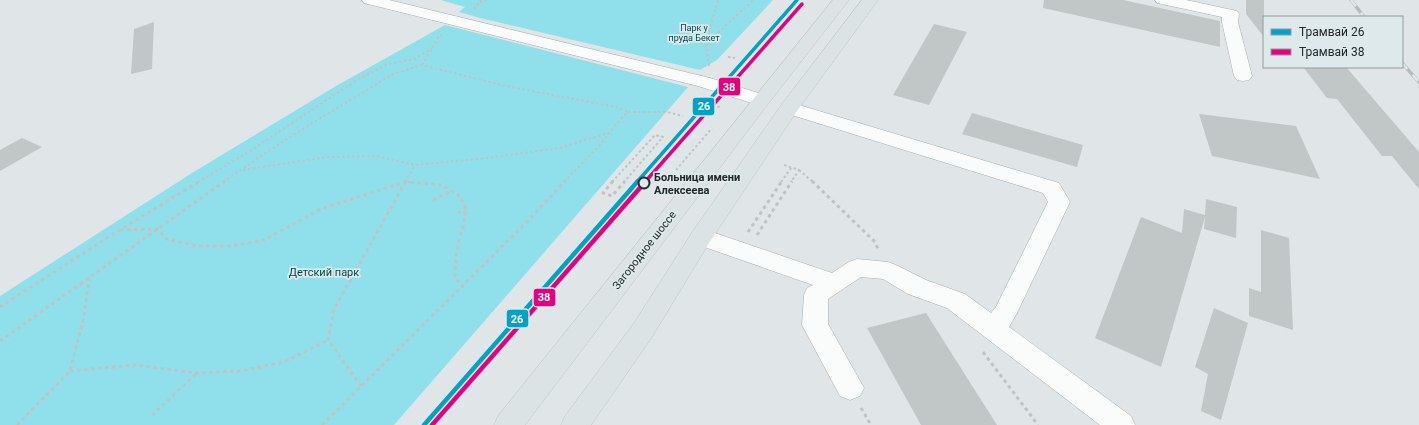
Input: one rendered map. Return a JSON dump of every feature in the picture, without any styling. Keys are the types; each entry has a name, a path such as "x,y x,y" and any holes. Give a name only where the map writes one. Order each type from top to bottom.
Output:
{"main road":[{"name":"Загородное шоссе","path":"508,425 761,100 841,0"},
{"path":"574,425 644,330 702,236 789,108 870,0"}],"lane":[{"path":"370,0 704,82 761,100"},
{"path":"1163,0 1232,7 1230,22 1243,76"},
{"path":"789,108 1051,188 1059,202 1004,313 987,339"},
{"path":"702,236 835,283"},
{"path":"850,388 815,325 816,295 857,268 888,271 917,287 956,301 987,339 1121,425"}],"path":[{"path":"480,2 487,0"},
{"path":"709,66 706,43 718,0"},
{"path":"706,43 753,0"},
{"path":"422,64 439,36 461,22"},
{"path":"0,307 118,230 250,151 357,80 388,64 415,59 432,48"},
{"path":"728,57 736,58"},
{"path":"0,341 288,138 393,74 422,64 506,86 616,107 628,112 667,112 683,116"},
{"path":"693,101 721,108"},
{"path":"322,425 538,211 600,145 628,112"},
{"path":"676,170 712,128"},
{"path":"241,170 327,157 376,156 415,164 487,158 559,148 610,133"},
{"path":"655,135 663,137 637,168 612,196 603,193 655,135"},
{"path":"361,386 328,340 334,309 415,164"},
{"path":"784,165 799,170 836,203 875,242 888,271"},
{"path":"745,238 791,168"},
{"path":"753,241 799,170"},
{"path":"118,230 157,229 167,239 198,246 231,246 264,240 321,209 405,182 442,185 460,196 466,208 463,227 456,252 455,278 463,286"},
{"path":"433,200 450,190"},
{"path":"458,213 466,208"},
{"path":"16,425 70,371 84,317 89,277"},
{"path":"987,339 1004,378 1038,425"},
{"path":"70,371 135,366 197,373 241,371 284,362 328,340"},
{"path":"152,415 197,373"}],"green space":[{"name":"Парк у пруда Бекет","path":"441,0 773,0 717,60 700,70 480,18 459,12 465,7"},
{"name":"Детский парк","path":"445,25 688,87 394,425 0,425 0,296 192,173 336,86"}],"building":[{"path":"1044,0 1123,0 1220,21 1220,47 1043,8"},
{"path":"1246,0 1264,0 1263,36 1246,14"},
{"path":"154,22 152,69 131,74 134,29"},
{"path":"934,24 967,32 929,105 893,95"},
{"path":"1304,68 1347,68 1419,152 1419,189 1392,156 1382,156 1337,99 1327,98"},
{"path":"972,113 1083,145 1077,167 962,134"},
{"path":"1199,114 1296,126 1320,179 1212,156"},
{"path":"22,138 42,147 0,171 0,150"},
{"path":"1206,199 1237,207 1236,238 1204,229 1205,217 1161,367 1095,338 1141,217 1182,233 1184,209 1205,215"},
{"path":"1261,230 1289,238 1293,330 1249,316 1249,288 1261,292"},
{"path":"1214,308 1248,323 1221,420 1201,411 1208,374 1195,367"},
{"path":"926,313 997,425 921,425 867,328"}],"railway":[{"path":"1351,0 1363,16"},
{"path":"1403,64 1419,82"}],"tram line":[{"name":"26","path":"424,425 797,0"},
{"name":"38","path":"432,425 802,4"}],"place":[{"name":"Больница имени Алексеева","path":"644,183"}]}
